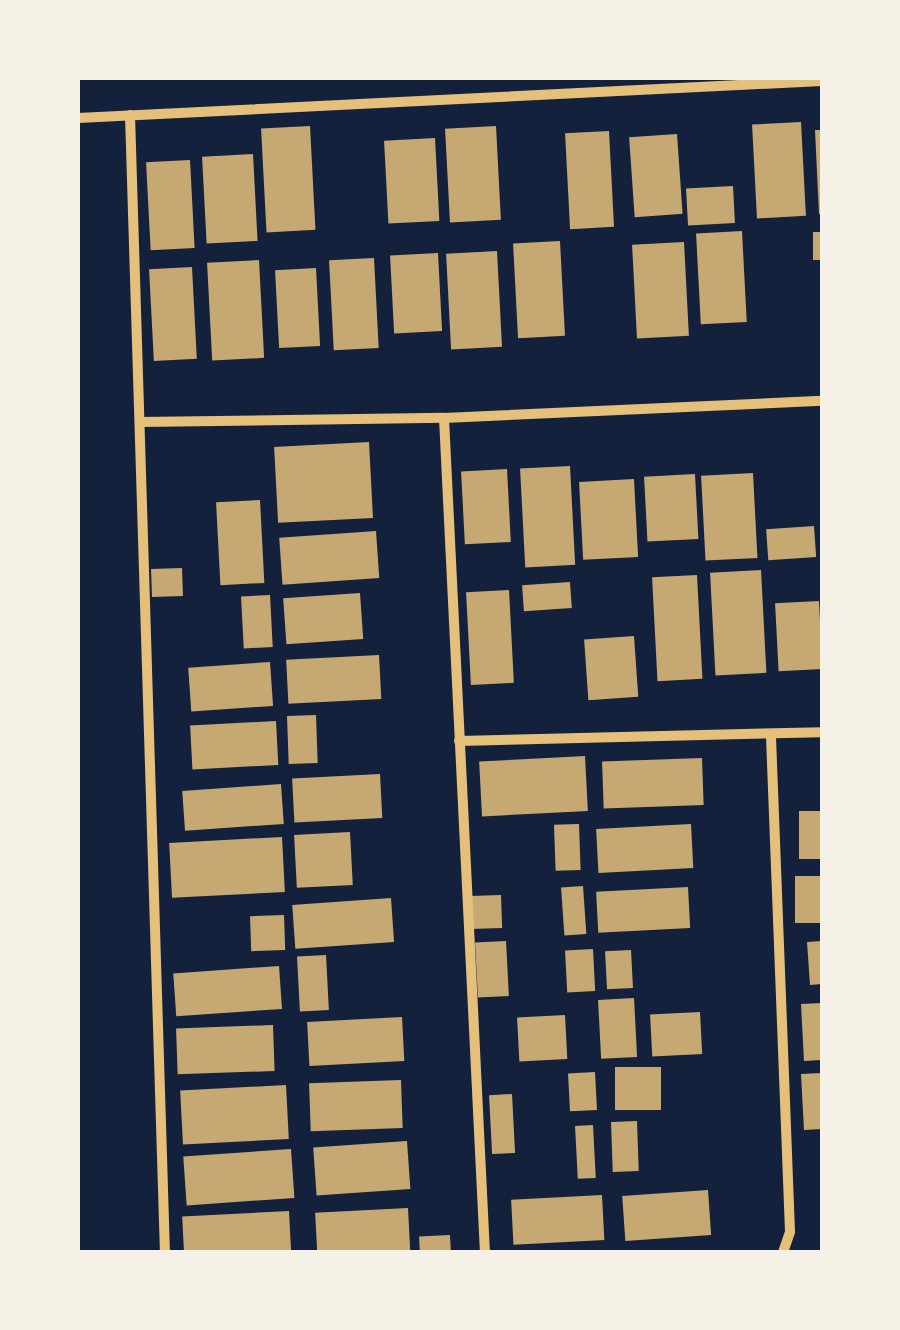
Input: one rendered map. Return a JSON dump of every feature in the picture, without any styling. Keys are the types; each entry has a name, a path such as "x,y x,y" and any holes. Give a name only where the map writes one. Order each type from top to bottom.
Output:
{"street":[{"path":"78,118 822,80"},
{"path":"130,116 164,1252"},
{"path":"140,422 444,418 822,401"},
{"path":"444,418 486,1252"},
{"path":"459,741 772,737 822,732"},
{"path":"772,737 790,1232 782,1252"}],"building":[{"path":"801,122 806,216 757,218 752,125"},
{"path":"310,126 315,230 267,232 261,129"},
{"path":"496,126 501,220 450,223 445,129"},
{"path":"815,130 822,130 822,214 819,214"},
{"path":"609,131 614,227 570,229 565,133"},
{"path":"677,134 683,214 635,217 629,137"},
{"path":"435,138 439,221 388,224 384,141"},
{"path":"253,154 258,241 207,244 202,157"},
{"path":"190,160 195,248 151,250 146,162"},
{"path":"733,186 735,223 688,225 686,188"},
{"path":"742,231 747,322 701,324 696,233"},
{"path":"813,232 822,232 822,260 813,260"},
{"path":"560,241 565,336 518,338 513,243"},
{"path":"684,242 689,336 637,339 632,245"},
{"path":"497,251 502,347 451,350 446,254"},
{"path":"438,253 442,331 394,333 390,256"},
{"path":"374,258 379,348 334,350 329,260"},
{"path":"259,260 264,358 212,361 207,263"},
{"path":"192,267 197,359 154,361 149,269"},
{"path":"316,268 320,346 279,348 275,270"},
{"path":"369,442 373,518 278,523 274,447"},
{"path":"570,466 575,565 525,567 520,469"},
{"path":"507,469 511,542 465,544 461,471"},
{"path":"753,473 757,558 706,561 701,476"},
{"path":"695,474 698,539 647,542 644,477"},
{"path":"634,479 638,557 583,560 579,482"},
{"path":"260,500 264,583 220,585 216,502"},
{"path":"814,526 816,557 768,560 766,529"},
{"path":"376,531 379,578 283,585 279,538"},
{"path":"182,568 183,596 152,597 151,569"},
{"path":"761,570 766,673 715,676 710,573"},
{"path":"697,575 702,679 658,681 652,577"},
{"path":"570,582 572,608 524,611 522,585"},
{"path":"509,590 514,683 471,685 466,592"},
{"path":"360,593 363,639 286,644 283,598"},
{"path":"270,595 273,647 244,648 241,597"},
{"path":"819,601 822,669 779,671 775,603"},
{"path":"634,636 638,697 588,700 584,639"},
{"path":"379,655 381,699 288,704 286,660"},
{"path":"270,662 273,706 191,712 188,668"},
{"path":"316,715 318,763 289,764 287,716"},
{"path":"276,721 278,765 192,769 190,726"},
{"path":"585,756 588,811 482,816 479,762"},
{"path":"702,758 704,805 604,808 602,761"},
{"path":"380,774 382,818 294,823 292,779"},
{"path":"281,784 284,824 185,831 182,791"},
{"path":"799,811 822,811 822,859 799,859"},
{"path":"579,824 581,870 556,871 554,825"},
{"path":"691,824 693,868 598,873 596,829"},
{"path":"350,832 353,885 297,888 294,835"},
{"path":"282,837 285,892 172,898 169,843"},
{"path":"795,876 822,876 822,923 795,923"},
{"path":"583,886 586,934 564,935 561,888"},
{"path":"688,887 690,928 598,933 596,892"},
{"path":"501,895 502,928 470,929 469,896"},
{"path":"391,898 394,942 295,949 292,905"},
{"path":"284,915 285,950 251,951 250,916"},
{"path":"506,941 509,996 478,998 475,943"},
{"path":"822,941 822,984 810,985 807,942"},
{"path":"593,949 595,991 567,992 565,950"},
{"path":"631,950 633,988 607,989 605,951"},
{"path":"326,955 329,1010 300,1011 297,957"},
{"path":"279,966 282,1009 176,1016 173,973"},
{"path":"634,998 637,1057 601,1059 598,1000"},
{"path":"822,1003 822,1060 804,1061 801,1004"},
{"path":"700,1012 702,1054 652,1057 650,1015"},
{"path":"565,1015 567,1059 519,1061 517,1018"},
{"path":"402,1017 404,1061 309,1066 307,1022"},
{"path":"273,1025 275,1071 178,1074 176,1028"},
{"path":"615,1067 661,1067 661,1110 615,1110"},
{"path":"595,1072 597,1110 570,1111 568,1073"},
{"path":"822,1073 822,1129 804,1130 801,1074"},
{"path":"401,1080 403,1128 311,1131 309,1083"},
{"path":"286,1085 289,1139 183,1144 180,1091"},
{"path":"512,1094 515,1153 492,1154 489,1095"},
{"path":"637,1121 639,1171 613,1172 611,1122"},
{"path":"593,1125 596,1178 578,1179 575,1126"},
{"path":"407,1141 410,1189 317,1195 313,1148"},
{"path":"291,1149 294,1198 187,1205 183,1157"},
{"path":"708,1190 711,1235 625,1241 622,1196"},
{"path":"602,1195 604,1240 513,1245 511,1200"},
{"path":"408,1208 410,1250 317,1252 315,1213"},
{"path":"289,1211 291,1252 184,1252 182,1217"},
{"path":"450,1235 451,1252 420,1252 419,1237"}]}
